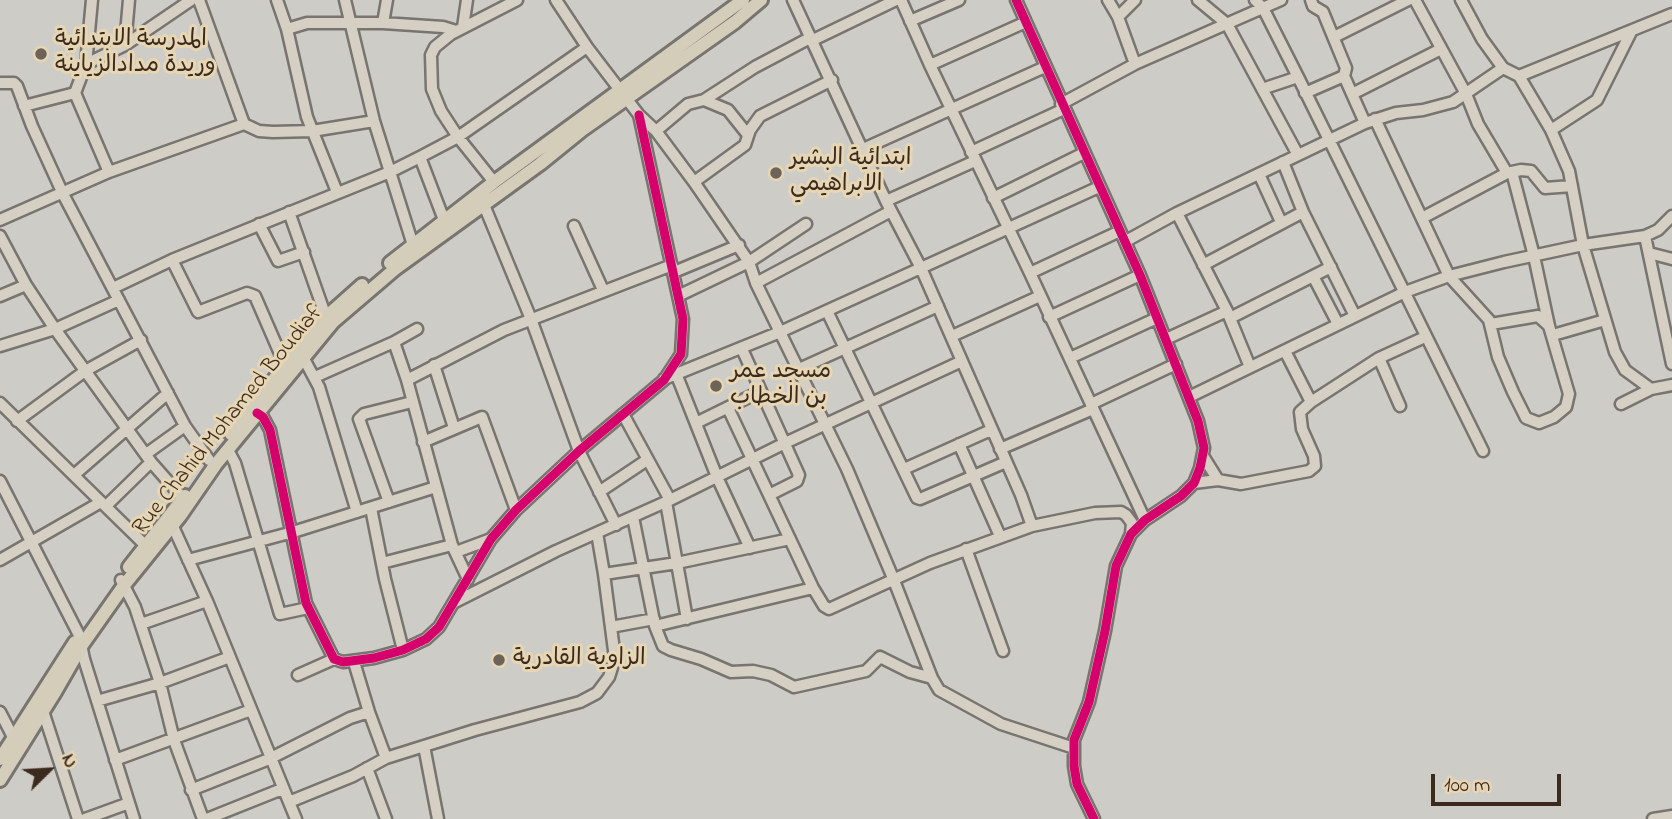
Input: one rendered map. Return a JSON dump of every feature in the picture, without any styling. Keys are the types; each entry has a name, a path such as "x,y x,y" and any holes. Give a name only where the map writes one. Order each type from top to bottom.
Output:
{"main road":[{"name":"Rue Chahid Mohamed Boudiaf","path":"707,35 743,0"},
{"name":"Rue Chahid Mohamed Boudiaf","path":"185,502 209,460 326,317 444,220 494,183 761,0"},
{"name":"Rue Chahid Mohamed Boudiaf","path":"0,759 80,640 123,582 303,357 353,303 484,205 624,94"},
{"name":"Rue Chahid Mohamed Boudiaf","path":"123,582 145,545 171,521"},
{"name":"Rue Chahid Mohamed Boudiaf","path":"1,778 43,711 80,640"}],"street":[{"path":"92,0 86,64 75,93 109,173"},
{"path":"125,45 129,0"},
{"path":"86,64 125,45 191,0"},
{"path":"199,0 244,124"},
{"path":"277,0 287,29 312,131 337,192"},
{"path":"345,0 374,121 413,245"},
{"path":"383,23 387,0"},
{"path":"459,29 467,0"},
{"path":"494,183 458,137 436,101 432,89 431,65 435,47 459,29 517,0"},
{"path":"556,0 587,47 694,181 749,262 755,282 847,469 939,690 992,719 1074,748"},
{"path":"793,0 952,336 1032,526"},
{"path":"656,131 688,104 704,100 755,67 806,40 813,40 896,0"},
{"path":"901,0 1145,520"},
{"path":"910,21 959,0"},
{"path":"1016,0 1099,187 1126,241 1202,436 1203,456 1194,483 1131,534 1116,566 1089,702 1074,740 1077,784 1094,819"},
{"path":"1108,0 1118,17 1135,64"},
{"path":"1118,17 1135,0"},
{"path":"1198,0 1227,24 1298,155"},
{"path":"755,282 1135,64 1227,24 1259,4 1281,0"},
{"path":"1311,0 1313,6 1323,12 1346,68 1344,76 1352,94 1370,121 1422,218 1449,276 1491,324 1499,357 1513,392 1526,418 1539,424 1566,407 1569,394 1510,173 1474,115 1466,94 1415,0"},
{"path":"1335,37 1408,0"},
{"path":"1461,0 1482,39 1503,68 1519,76 1551,130 1565,160 1583,246 1620,364 1651,389"},
{"path":"1259,4 1298,77 1483,451"},
{"path":"1519,76 1672,14"},
{"path":"287,29 307,23 351,22 459,29"},
{"path":"930,65 1026,22"},
{"path":"1551,130 1597,100 1632,30"},
{"path":"113,288 172,260 390,172 420,157 458,137 587,47"},
{"path":"1352,94 1441,49"},
{"path":"863,149 1045,67"},
{"path":"1126,241 1177,213 1370,121 1404,111 1441,106 1466,94 1503,68"},
{"path":"1305,93 1344,76"},
{"path":"1262,89 1298,77"},
{"path":"694,181 744,145 760,116 832,80"},
{"path":"0,83 16,85 63,194 185,426 209,460"},
{"path":"24,106 75,93"},
{"path":"704,100 728,110 748,135"},
{"path":"298,675 334,659 354,662 403,650 433,633 455,602 491,540 516,510 664,380 681,354 683,319 639,115"},
{"path":"0,220 109,173 244,124 264,132 312,131 374,121"},
{"path":"993,198 1084,153"},
{"path":"420,157 444,220"},
{"path":"1283,162 1303,212 1355,316"},
{"path":"1422,218 1510,173 1531,171 1545,188 1572,186"},
{"path":"1259,174 1281,222"},
{"path":"664,380 742,349 1099,187"},
{"path":"484,205 531,319 579,452 616,525"},
{"path":"289,212 326,317"},
{"path":"1203,265 1303,212"},
{"path":"1177,213 1229,314 1251,367"},
{"path":"1189,397 1405,292 1449,276 1534,256 1645,236 1658,230 1672,216"},
{"path":"259,224 278,261 304,252"},
{"path":"678,296 749,262 806,224"},
{"path":"574,226 603,290"},
{"path":"1030,273 1120,231"},
{"path":"0,236 26,285 55,329 148,458 185,502"},
{"path":"1645,236 1672,364"},
{"path":"407,380 531,319 603,290 739,245"},
{"path":"1649,253 1672,259"},
{"path":"172,260 198,312 247,293 256,296 285,365"},
{"path":"1166,339 1229,314 1331,267"},
{"path":"1049,317 1140,275"},
{"path":"1313,276 1338,324"},
{"path":"0,296 26,285"},
{"path":"952,336 1040,296"},
{"path":"0,346 55,329 119,300"},
{"path":"799,369 938,306"},
{"path":"827,311 918,499 1006,461"},
{"path":"1491,324 1538,316 1551,330"},
{"path":"1070,358 1157,318"},
{"path":"1551,330 1605,320"},
{"path":"315,376 394,342 417,329"},
{"path":"1194,483 1218,480 1247,484 1309,471 1315,466 1314,456 1302,429 1300,412 1379,358 1425,337"},
{"path":"17,421 85,372 141,340"},
{"path":"394,342 454,549 468,579"},
{"path":"742,349 799,478 769,495"},
{"path":"1285,351 1311,402"},
{"path":"303,357 315,376 357,512"},
{"path":"1379,358 1400,405"},
{"path":"455,602 962,360"},
{"path":"1000,449 1092,407 1176,364"},
{"path":"434,365 454,428"},
{"path":"677,376 717,477 750,548"},
{"path":"1620,404 1651,389 1672,385"},
{"path":"696,423 761,391"},
{"path":"74,475 168,393"},
{"path":"389,502 370,456 359,419 363,414 412,402"},
{"path":"0,403 145,545"},
{"path":"728,408 813,588 824,606 832,609 893,579 1032,526 1095,513 1121,512 1132,523 1131,534"},
{"path":"257,413 263,417 270,430 308,608 334,659"},
{"path":"623,414 668,501 687,619"},
{"path":"423,442 479,417 484,420 516,510"},
{"path":"0,561 103,504 148,458 185,426"},
{"path":"904,469 991,430"},
{"path":"960,444 1000,536"},
{"path":"228,450 235,463 280,614 308,608"},
{"path":"1203,456 1218,480"},
{"path":"599,492 648,460"},
{"path":"0,481 80,640 134,819"},
{"path":"188,560 293,532 436,487"},
{"path":"371,508 403,650"},
{"path":"634,517 654,622 663,646 731,672 753,671 771,675 794,687 866,671 880,657 910,672 932,678"},
{"path":"171,521 296,819"},
{"path":"289,802 386,758 593,697 614,668 611,627 597,533"},
{"path":"382,563 491,540"},
{"path":"604,574 790,540"},
{"path":"966,549 1003,651"},
{"path":"123,582 141,624 191,790 205,819 282,789"},
{"path":"611,627 687,619 813,588"},
{"path":"141,624 206,601"},
{"path":"97,701 160,683 230,657"},
{"path":"354,662 386,758"},
{"path":"115,760 251,710"},
{"path":"43,711 78,819"},
{"path":"0,712 14,739"},
{"path":"191,790 269,759 369,712"},
{"path":"424,746 438,819"},
{"path":"367,768 386,819"},
{"path":"85,819 129,803"},
{"path":"1653,819 1672,816"}],"cycle path":[{"path":"1016,0 1140,275 1198,421 1204,448 1194,483 1131,534 1116,566 1089,702 1074,740 1077,784 1094,819"},
{"path":"257,413 263,417 270,430 306,603 334,659 343,662 374,658 403,650 426,639 439,627 491,539 516,510 579,451 664,380 681,354 683,319 639,115"}],"place":[{"name":"المدرسة الابتدائية وريدة مدادالزياينة","path":"41,54"},
{"name":"ابتدائية البشير الابراهيمي","path":"776,173"},
{"name":"مسجد عمر بن الخطاب","path":"716,386"},
{"name":"الزاوية القادرية","path":"499,660"}]}
